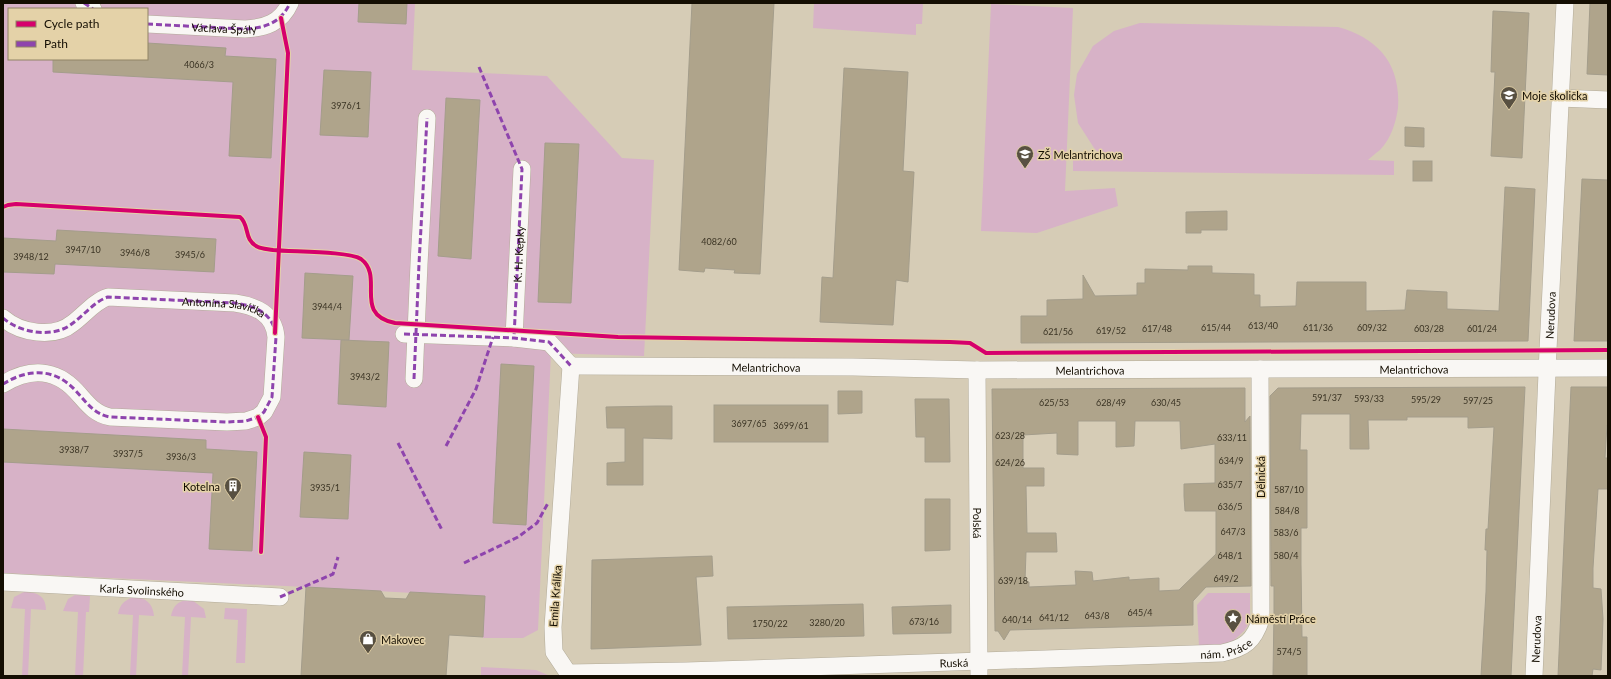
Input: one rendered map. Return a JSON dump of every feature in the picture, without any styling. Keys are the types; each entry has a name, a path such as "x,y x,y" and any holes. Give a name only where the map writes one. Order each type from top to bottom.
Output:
{"street":[{"name":"Václava Špály","path":"148,24 245,29 260,28 281,18 290,3"},
{"name":"Nerudova","path":"1534,676 1565,3"},
{"path":"1560,98 1608,100"},
{"path":"414,379 410,334 419,264 427,118"},
{"name":"K. H. Kepky","path":"514,338 522,169"},
{"name":"Antonína Slavíčka","path":"3,318 20,328 37,332 52,332 69,326 108,297 235,303 253,306 266,314 275,328 276,337 272,398 264,412 258,417 246,421 227,422 110,417 94,411 69,384 54,375 40,373 26,374 17,376 3,384"},
{"path":"410,334 514,338 549,342 571,366"},
{"name":"Melantrichova","path":"571,366 845,367 977,370 1608,368"},
{"name":"Emila Králíka","path":"571,366 553,627 554,652 568,673 718,670"},
{"name":"Dělnická","path":"1260,369 1260,585"},
{"name":"Polská","path":"977,370 979,669"},
{"name":"Karla Svolinského","path":"3,582 280,597"},
{"name":"nám. Práce","path":"1190,654 1222,653 1237,650 1250,641 1256,632 1261,619 1260,585"},
{"name":"Ruská","path":"718,670 979,669 1190,654"}],"shaded area":[{"path":"3,3 415,3 412,70 547,76 622,158 654,160 644,356 551,353 538,630 523,638 483,638 484,597 3,573"},
{"path":"814,3 923,3 922,24 916,24 916,35 813,28"},
{"path":"991,4 1073,8 1065,191 1115,188 1118,206 1037,233 981,231"},
{"path":"1140,23 1338,27 1365,38 1384,55 1391,66 1396,78 1398,92 1398,108 1390,136 1384,146 1368,160 1394,161 1394,175 1073,171 1073,157 1103,157 1094,148 1078,123 1074,95 1077,74 1093,46 1114,31"},
{"path":"24,592 40,595 46,605 46,610 31,609 28,676 22,676 25,609 11,608 14,597"},
{"path":"1208,593 1250,593 1250,622 1244,631 1233,641 1225,644 1199,647 1197,605"},
{"path":"75,595 90,596 89,612 86,612 83,676 75,676 78,612 63,611 68,599"},
{"path":"133,597 141,598 148,602 152,608 154,616 139,615 136,676 130,676 133,615 118,614 123,603"},
{"path":"192,600 204,609 206,618 191,617 188,676 182,676 185,617 171,616 175,606 179,602"},
{"path":"225,608 247,609 245,663 236,663 238,620 224,619"},
{"path":"481,667 536,670 550,676 481,676"}],"building":[{"path":"359,3 407,3 406,24 358,22"},
{"path":"692,3 774,3 760,274 734,273 735,270 705,268 704,272 679,270"},
{"path":"1590,3 1608,3 1608,75 1587,74"},
{"path":"1493,11 1529,13 1522,158 1491,156 1495,72 1491,72"},
{"path":"148,43 226,48 225,56 276,59 271,158 229,156 233,82 53,72 53,60 148,60"},
{"path":"844,68 908,72 903,171 914,172 908,282 896,280 893,325 820,322 822,277 833,278"},
{"path":"324,70 371,72 368,137 320,135"},
{"path":"446,98 480,100 471,259 438,256"},
{"path":"1405,127 1424,128 1424,147 1405,146"},
{"path":"545,143 579,144 571,303 538,302"},
{"path":"1413,161 1432,161 1432,181 1413,181"},
{"path":"1582,179 1608,180 1608,341 1574,341"},
{"path":"1505,187 1535,189 1528,341 1021,343 1021,316 1047,316 1047,300 1083,299 1083,275 1095,296 1137,295 1137,283 1145,283 1145,269 1188,270 1188,266 1212,266 1212,273 1254,274 1254,295 1260,295 1260,307 1296,306 1297,282 1366,282 1366,311 1405,310 1407,290 1447,292 1447,309 1499,311"},
{"path":"1227,211 1227,230 1201,230 1201,233 1186,233 1186,212"},
{"path":"57,230 216,239 214,272 55,264 54,274 3,272 3,238 56,241"},
{"path":"305,273 353,276 349,340 302,338"},
{"path":"341,340 389,342 386,407 338,404"},
{"path":"501,364 534,366 526,525 493,523"},
{"path":"1525,387 1511,676 1481,676 1486,592 1486,529 1488,529 1494,427 1468,428 1468,417 1407,417 1407,420 1368,420 1369,449 1350,449 1350,414 1301,414 1300,450 1307,450 1307,528 1301,528 1301,565 1302,637 1307,637 1307,676 1273,676 1274,586 1271,586 1270,396 1278,388"},
{"path":"1571,387 1608,387 1608,425 1605,458 1608,458 1608,489 1598,489 1593,568 1593,588 1601,589 1603,619 1601,670 1593,669 1592,676 1558,676"},
{"path":"1245,388 1245,422 1250,416 1251,586 1206,587 1193,601 1193,625 1010,630 1004,640 998,631 995,631 992,389","holes":["1078,421 1116,421 1116,447 1134,446 1135,421 1180,421 1181,449 1215,444 1215,483 1184,484 1184,496 1185,511 1216,511 1216,554 1179,590 1159,591 1159,578 1129,580 1129,577 1093,581 1092,572 1075,571 1076,585 1029,587 1029,582 1025,581 1026,552 1057,552 1056,533 1027,533 1026,486 1044,486 1044,468 1023,468 1023,435 1057,433 1057,454 1078,455"]},
{"path":"838,391 862,391 862,413 838,414"},
{"path":"915,399 949,399 950,462 925,462 925,437 916,437"},
{"path":"714,405 828,405 828,442 714,442"},
{"path":"672,406 672,439 643,438 643,485 607,485 607,463 625,462 625,428 607,428 606,407"},
{"path":"3,429 206,440 206,449 257,452 252,551 209,549 213,473 3,462"},
{"path":"304,452 351,455 348,519 300,517"},
{"path":"925,499 950,499 950,550 925,551"},
{"path":"712,556 713,576 696,577 701,645 591,649 592,560"},
{"path":"306,587 381,591 385,598 406,599 410,592 485,596 483,637 449,635 446,676 301,676"},
{"path":"863,604 864,636 728,639 727,607"},
{"path":"951,605 951,633 893,634 892,607"}],"marked path":[{"path":"84,3 92,8"},
{"path":"148,24 245,29 266,26 277,20 290,3"},
{"path":"479,67 522,169 514,338"},
{"path":"414,379 427,118"},
{"path":"3,318 18,327 37,332 47,332 65,328 77,320 90,308 108,297 235,303 250,306 267,316 272,322 276,337 272,397 264,412 258,417 246,421 227,422 104,416 87,404 68,383 51,374 32,373 22,375 3,384"},
{"path":"404,334 514,338 549,342 571,366"},
{"path":"446,446 476,389 493,337"},
{"path":"398,443 442,530"},
{"path":"464,563 518,537 537,523 548,503"},
{"path":"280,597 333,574 338,557"}],"cycle path":[{"path":"275,333 288,53 281,18"},
{"path":"3,207 16,204 240,217 245,224 248,237 253,244 260,248 345,254 361,259 368,267 372,304 375,312 382,318 395,323 618,337 970,343 986,353 1608,350"},
{"path":"258,417 266,437 261,552"}],"place":[{"name":"Moje školička","path":"1509,110"},
{"name":"ZŠ Melantrichova","path":"1025,169"},
{"name":"Kotelna","path":"233,501"},
{"name":"Náměstí Práce","path":"1233,633"},
{"name":"Makovec","path":"368,654"}]}
